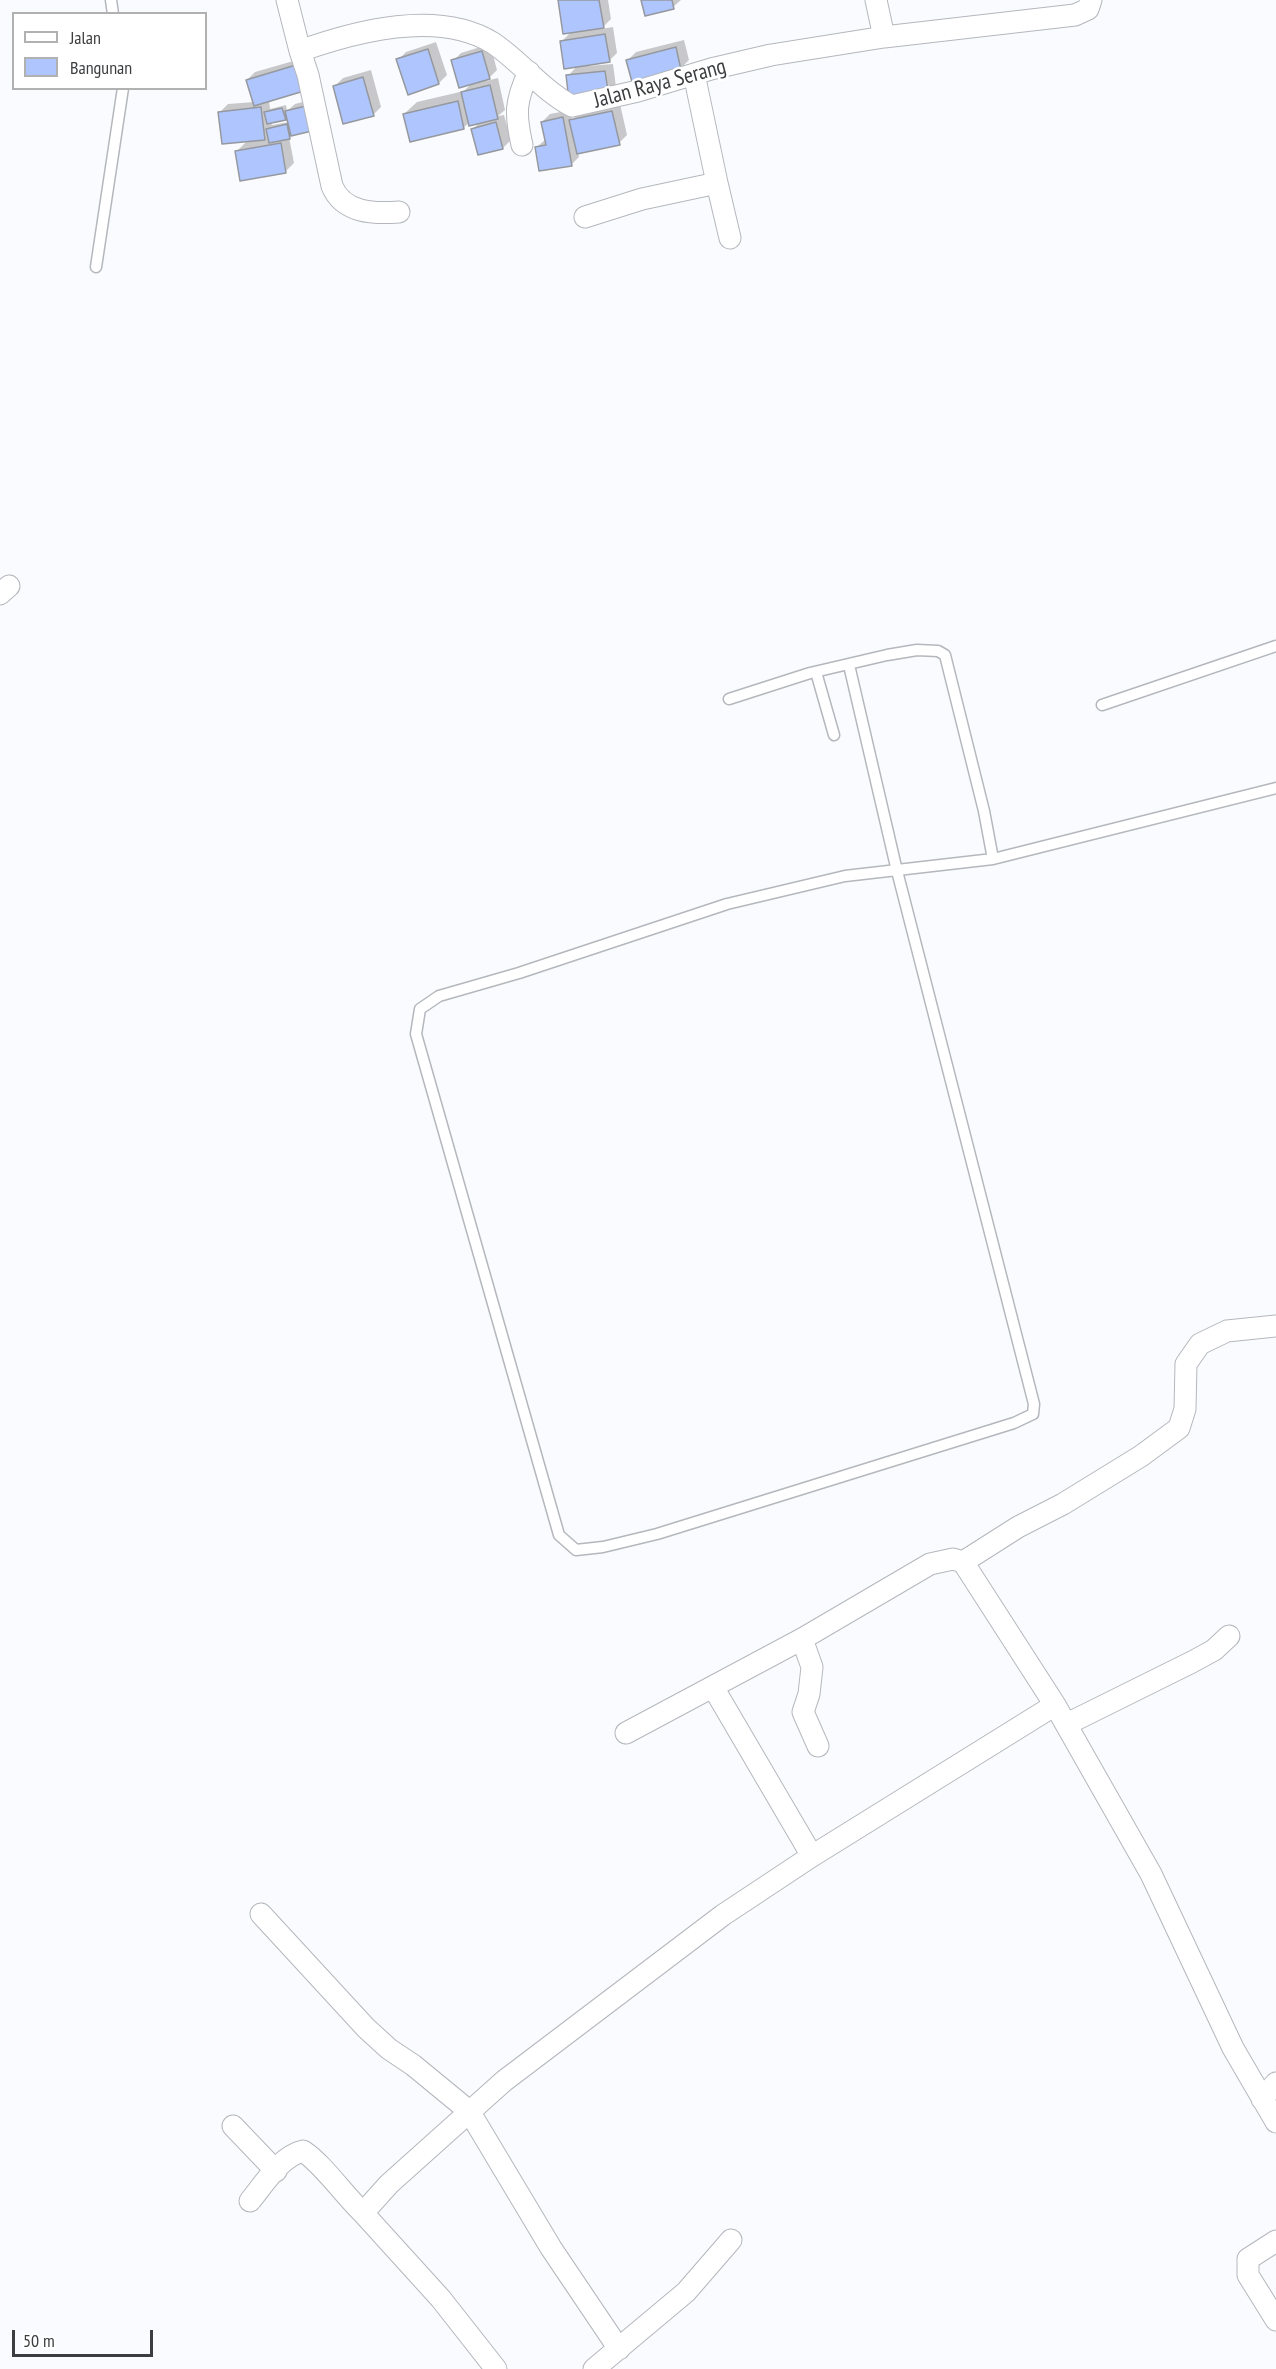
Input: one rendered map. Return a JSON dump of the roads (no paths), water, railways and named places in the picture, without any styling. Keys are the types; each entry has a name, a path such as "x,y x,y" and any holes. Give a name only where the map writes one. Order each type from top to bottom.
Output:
{"street":[{"path":"287,0 308,75 336,197 345,205 357,210 399,212"},
{"path":"876,0 884,37"},
{"name":"Jalan Raya Serang","path":"300,51 370,30 408,26 447,28 469,33 491,42 529,72 555,97 572,106 638,91 771,54 884,37 1075,15 1088,9 1091,0"},
{"path":"522,145 516,106 529,72"},
{"path":"694,74 730,238"},
{"path":"585,217 642,199 717,183"},
{"path":"963,1562 1018,1527 1062,1504 1141,1456 1179,1428 1185,1409 1186,1364 1200,1344 1227,1331 1276,1326"},
{"path":"626,1733 802,1638 930,1564 953,1559 963,1562 1067,1724 1151,1874 1233,2048 1276,2122"},
{"path":"1067,1724 1215,1650 1229,1636"},
{"path":"802,1638 812,1667 809,1694 803,1712 818,1746"},
{"path":"712,1687 812,1856"},
{"path":"363,2213 389,2184 539,2053 723,1915 812,1856 1055,1705"},
{"path":"261,1914 366,2028 389,2049 413,2065 470,2111 551,2248 619,2349"},
{"path":"1262,2099 1276,2083"},
{"path":"233,2127 276,2170"},
{"path":"250,2201 292,2155 303,2151 313,2157 441,2299 496,2369"},
{"path":"594,2369 686,2292 731,2240"},
{"path":"1276,2241 1248,2259 1248,2275 1276,2320"}],"lane":[{"path":"96,267 123,90"},
{"path":"1102,705 1276,645"},
{"path":"729,699 816,672 887,655 917,650 938,651 945,655 984,811 993,859"},
{"path":"849,665 897,871 1034,1404 1033,1414 1029,1418 986,1432 657,1534 603,1547 576,1550 559,1535 416,1034 420,1009 439,996 519,974 728,904 845,876 897,871 993,859 1276,788"},
{"path":"816,672 834,735"}]}
